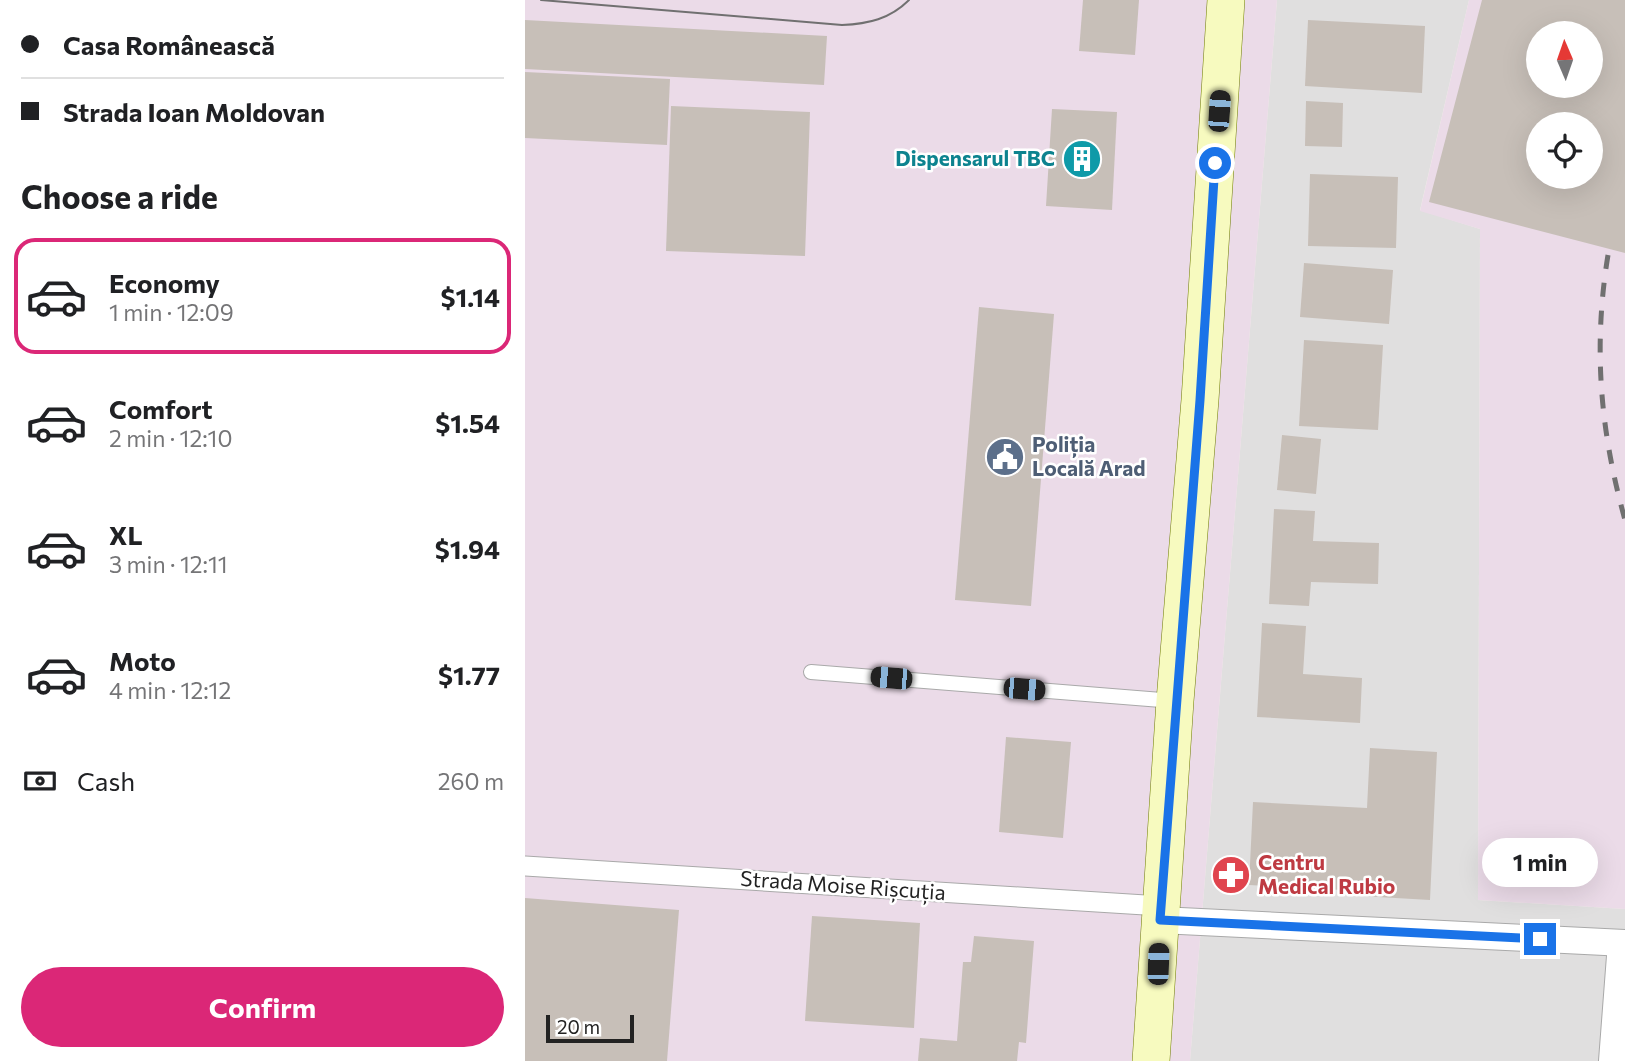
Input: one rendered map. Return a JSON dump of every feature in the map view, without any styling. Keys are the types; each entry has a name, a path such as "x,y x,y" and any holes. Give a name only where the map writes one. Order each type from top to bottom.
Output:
{"main road":[{"path":"1151,1061 1175,701 1200,400 1226,0"}],"street":[{"name":"Strada Moise Rișcuția","path":"525,866 1161,913"},
{"path":"1161,913 1623,943 1612,1061"}],"lane":[{"path":"811,672 1175,701"}],"shaded area":[{"path":"525,0 1277,0 1190,1061 525,1061"},
{"path":"1277,0 1469,0 1420,210 1480,229 1478,900 1625,909 1625,1061 1190,1061"},
{"path":"1469,0 1625,0 1625,909 1478,900 1480,229 1420,211"}],"building":[{"path":"1083,0 1139,0 1135,55 1079,51"},
{"path":"1482,0 1625,0 1625,253 1429,202"},
{"path":"525,20 827,36 824,85 525,69"},
{"path":"1308,20 1425,26 1422,93 1305,86"},
{"path":"525,72 670,79 667,145 525,138"},
{"path":"1306,101 1343,103 1342,147 1305,146"},
{"path":"671,106 810,112 805,256 666,251"},
{"name":"Dispensarul TBC","path":"1052,109 1117,112 1112,210 1046,206"},
{"path":"1310,174 1398,177 1396,248 1308,246"},
{"path":"1304,263 1393,270 1389,324 1300,317"},
{"name":"Poliția Locală Arad","path":"979,307 1054,314 1031,606 955,600"},
{"path":"1304,340 1383,345 1378,430 1299,426"},
{"path":"1282,435 1321,439 1316,494 1277,490"},
{"path":"1274,509 1315,511 1313,541 1379,543 1378,584 1311,582 1309,606 1269,604"},
{"path":"1262,623 1306,626 1303,674 1362,678 1360,723 1257,717"},
{"path":"1006,737 1071,742 1063,838 999,832"},
{"path":"1370,748 1437,752 1430,900 1361,896 1361,891 1249,885 1253,802 1367,808"},
{"path":"525,898 679,910 667,1061 525,1061"},
{"path":"812,916 920,923 914,1028 805,1021"},
{"path":"974,936 1034,941 1026,1043 1019,1042 1017,1061 918,1061 920,1038 957,1041 963,962 971,962"}],"tram line":[{"path":"541,0 842,25 878,19 894,12 909,0"}],"railway":[{"path":"1608,255 1601,323 1602,388 1610,454 1625,520"}],"place":[{"name":"Dispensarul TBC","path":"1082,159"},
{"name":"Poliția Locală Arad","path":"1005,457"},
{"name":"Centru Medical Rubio","path":"1231,875"}],"route":[{"path":"1215,163 1200,400 1160,920 1540,939"}]}
